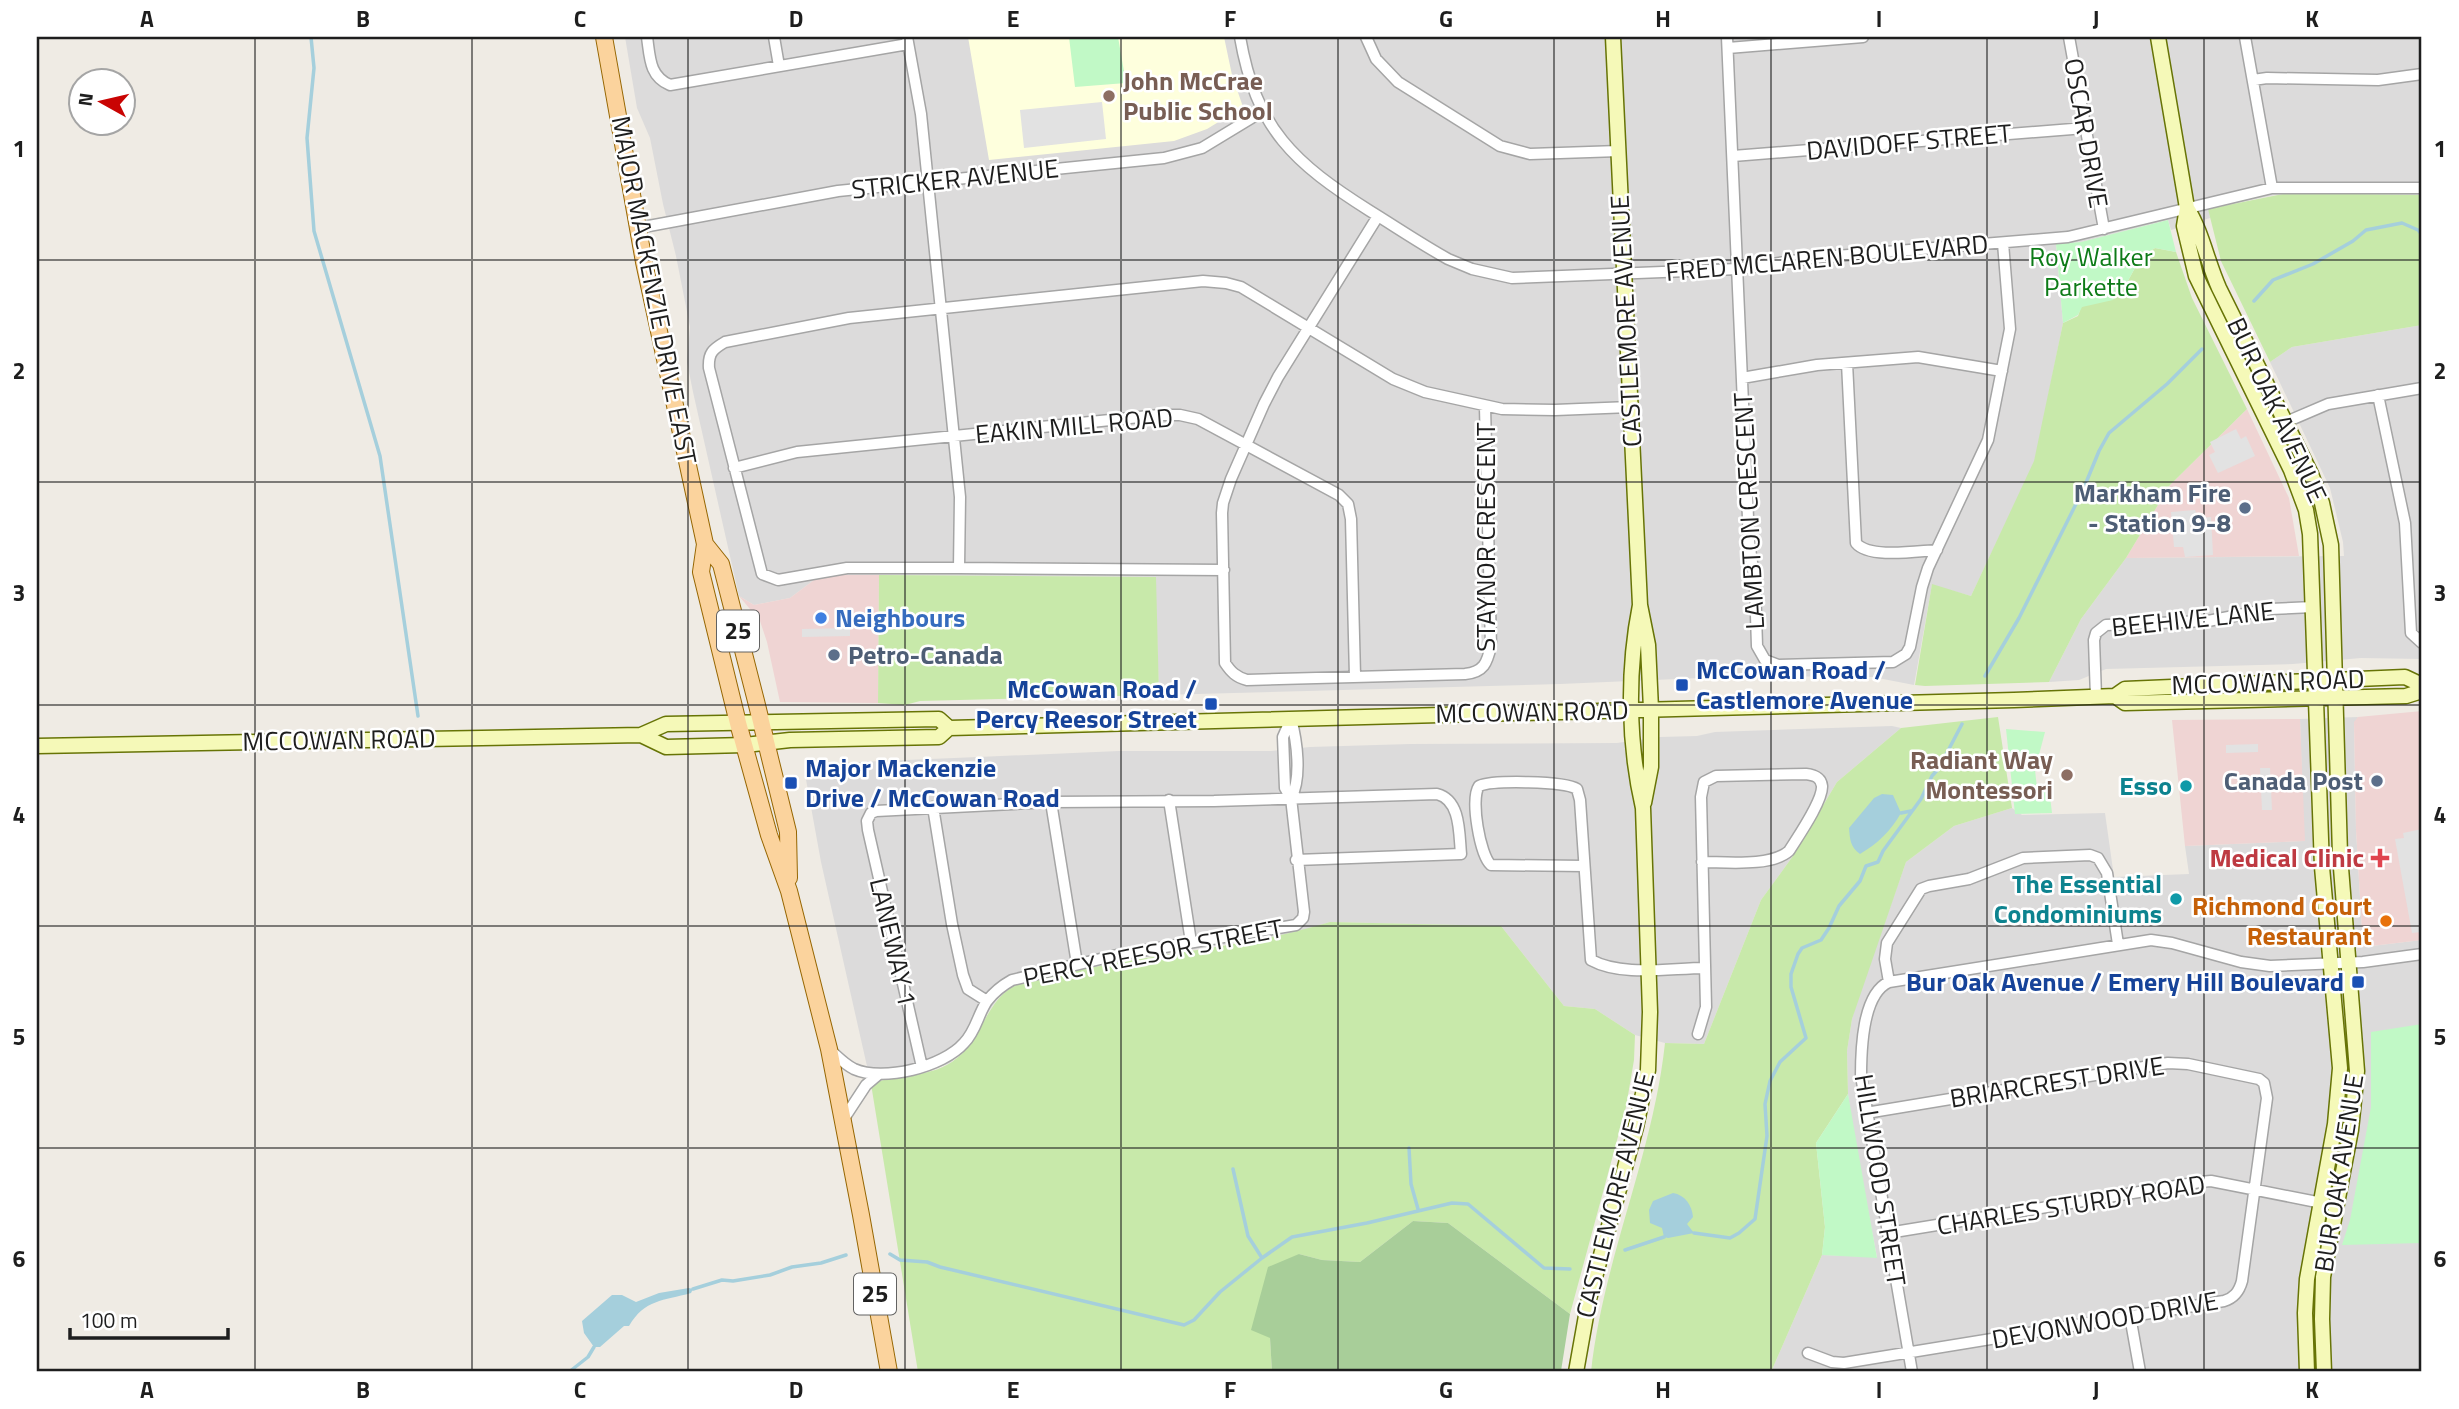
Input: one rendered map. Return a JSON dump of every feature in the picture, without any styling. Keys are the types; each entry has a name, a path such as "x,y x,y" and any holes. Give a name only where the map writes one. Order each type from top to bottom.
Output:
{"main road":[{"name":"MAJOR MACKENZIE DRIVE EAST","path":"604,37 638,228 705,544 701,572 738,723 769,835 789,891 829,1049 889,1372"},
{"name":"MAJOR MACKENZIE DRIVE EAST","path":"705,544 721,564 788,832 789,891"}],"street":[{"path":"647,37 653,73 660,81 670,85 908,40 921,114 960,497 959,568"},
{"path":"774,37 779,66"},
{"name":"FRED MCLAREN BOULEVARD","path":"1240,37 1250,78 1263,111 1281,139 1300,161 1322,180 1448,259 1493,275 1525,278 1738,270 1812,258 2068,237 2272,188 2422,188"},
{"path":"1366,37 1376,58 1398,82 1500,146 1530,155 1619,150"},
{"name":"CASTLEMORE AVENUE","path":"1613,37 1640,605 1648,645 1651,709 1651,767 1643,808"},
{"path":"1727,42 1863,37"},
{"name":"OSCAR DRIVE","path":"2068,37 2104,229"},
{"name":"BUR OAK AVENUE","path":"2158,37 2187,208 2184,226 2192,263 2200,287 2291,470 2306,510 2311,548 2322,867 2338,1038 2339,1088 2335,1124 2306,1279 2307,1372"},
{"path":"2245,37 2272,188"},
{"name":"LAMBTON CRESCENT","path":"1727,42 1749,541 1755,584 1757,646 1765,660 1778,665 1893,662 1910,647 1922,587 1988,440 2010,323 2004,243"},
{"path":"2253,80 2378,80 2422,74"},
{"name":"STRICKER AVENUE","path":"638,228 838,191 1164,158 1189,153 1219,139 1263,111"},
{"name":"DAVIDOFF STREET","path":"1732,156 2085,128"},
{"name":"BUR OAK AVENUE","path":"2187,208 2197,223 2216,280 2317,488 2332,553 2340,855 2356,1051 2356,1089 2321,1300 2324,1372"},
{"name":"STAYNOR CRESCENT","path":"1378,216 1308,327 1264,404 1223,503 1225,663 1231,671 1247,680 1478,672 1486,663 1491,646 1485,407"},
{"path":"1224,570 847,568 772,579 762,574 760,569 709,368 709,356 714,348 725,342 849,318 1203,281 1241,287 1393,379 1425,393 1485,407 1517,410 1630,407"},
{"path":"1742,378 1805,367 1931,357 2002,371"},
{"path":"1847,363 1856,543 1860,548 1873,553 1937,550"},
{"path":"2286,422 2320,405 2422,388"},
{"path":"2378,395 2404,523 2411,633 2422,643"},
{"name":"EAKIN MILL ROAD","path":"734,468 797,452 1169,414 1198,419 1339,495 1348,504 1351,519 1355,676"},
{"name":"CASTLEMORE AVENUE","path":"1576,1372 1588,1299 1646,1082 1651,1032 1643,808 1634,770 1632,710 1632,643 1640,605"},
{"name":"BEEHIVE LANE","path":"2096,697 2094,640 2101,627 2208,621 2270,609 2313,607"},
{"name":"MCCOWAN ROAD","path":"641,735 666,747 746,745 790,740 939,737 949,728 1888,705 2096,697 2115,696 2125,689 2316,679 2405,677 2422,685"},
{"name":"MCCOWAN ROAD","path":"2115,696 2125,704 2406,696 2422,691"},
{"name":"MCCOWAN ROAD","path":"37,746 641,735 666,724 761,722 939,719 949,728"},
{"name":"PERCY REESOR STREET","path":"829,1049 856,1070 879,1074 922,1067 942,1060 964,1043 987,1001 1012,980 1077,964 1296,925 1303,918 1304,912 1291,798 1285,788 1283,737 1291,719"},
{"path":"1698,1034 1706,1007 1702,862 1701,788 1710,777 1806,774 1821,781 1822,788 1818,799 1784,855 1773,860 1702,862"},
{"path":"1584,866 1491,865 1483,853 1474,796 1479,786 1495,783 1558,784 1577,789 1580,800 1591,960 1617,969 1705,968"},
{"path":"987,1001 968,989 962,975 933,807 1051,802 1442,795 1447,797 1454,807 1461,854 1296,860"},
{"path":"1168,800 1192,942"},
{"path":"1051,802 1077,964"},
{"name":"LANEWAY 1","path":"922,1067 868,830 868,816 876,811 933,807"},
{"path":"2118,944 2107,873 2098,858 2090,855 2023,858 1973,878 1921,889 1887,943 1885,959 1889,982 2118,944 2161,941 2270,967 2348,963 2422,954"},
{"name":"HILLWOOD STREET","path":"1889,982 1882,985 1874,996 1865,1027 1861,1076 1912,1372"},
{"name":"BRIARCREST DRIVE","path":"1866,1113 2161,1065 2188,1064 2251,1077 2264,1083 2267,1098 2254,1189"},
{"path":"843,1120 866,1084 879,1074"},
{"name":"CHARLES STURDY ROAD","path":"1888,1233 2200,1182 2254,1189 2336,1205"},
{"name":"DEVONWOOD DRIVE","path":"1808,1353 1832,1362 1844,1363 2224,1301 2234,1296 2242,1281 2254,1189"},
{"path":"2130,1316 2140,1372"}],"shaded area":[{"path":"625,37 2422,37 2422,195 2275,195 2213,208 2209,210 2210,218 2171,230 2168,220 2081,242 2056,245 2063,323 2035,461 1971,596 1932,585 1914,685 1873,677 1747,676 1159,695 1155,577 842,575 814,580 790,598 754,605 739,596 687,362 690,327 676,256 650,138 637,108"},
{"name":"John McCrae Public School","path":"968,37 1224,37 1232,75 1243,107 1207,129 1174,141 989,160"},
{"path":"1102,102 1106,139 1024,148 1020,110"},
{"path":"2422,325 2422,659 2361,658 2293,664 2106,669 2079,680 2049,682 2081,619 2126,558 2344,556 2330,488 2270,362 2292,347"},
{"path":"2247,409 2289,498 2299,556 2126,558 2170,485"},
{"path":"2236,429 2241,439 2246,436 2255,456 2218,473 2209,455 2215,452 2210,442"},
{"path":"2195,510 2201,518 2211,517 2213,555 2185,557 2183,547 2174,547 2171,512"},
{"path":"842,575 879,575 878,703 780,702 760,621 739,596 754,605 790,598 814,580"},
{"path":"850,628 850,636 802,637 802,629"},
{"path":"2422,711 2422,940 2363,947 2356,830 2354,722 2358,717"},
{"path":"2358,717 2354,725 2356,830 2363,947 2422,940 2422,1372 1771,1372 1822,1255 1877,1257 1852,1126 1847,1051 1857,1000 1906,862 1954,826 2012,808 2022,815 2105,813 2114,877 2189,874 2185,846 2304,841 2300,719"},
{"path":"2300,719 2305,841 2185,846 2172,720"},
{"path":"1892,726 1901,728 1837,782 1793,856 1761,900 1704,1044 1665,1043 1635,1035 1595,1009 1564,1006 1501,926 1330,922 1291,934 1129,960 1021,983 999,997 972,1043 950,1063 923,1074 871,1084 821,862 805,774 811,764 1119,751 1271,751 1410,744 1617,743 1715,732"},
{"path":"2258,744 2258,752 2226,753 2226,745"},
{"path":"2260,768 2270,768 2272,810 2262,810"},
{"path":"2422,829 2422,936 2421,932 2412,933 2395,839 2404,838 2403,833"}],"green space":[{"path":"1069,37 1118,37 1126,83 1075,87"},
{"path":"2288,193 2422,195 2422,325 2292,347 2270,362 2221,261 2208,209"},
{"name":"Roy Walker Parkette","path":"2168,220 2176,252 2155,248 2141,257 2124,288 2113,300 2082,307 2078,315 2063,323 2056,244 2081,242"},
{"path":"2155,248 2176,252 2192,298 2247,409 2170,485 2126,558 2081,619 2049,682 1915,685 1932,584 1971,596 2034,461 2063,323 2078,316 2081,307 2124,288 2141,257"},
{"path":"879,575 1156,577 1159,695 920,701 905,705 878,703"},
{"path":"1998,717 2012,808 1954,826 1906,862 1852,1019 1847,1051 1848,1094 1816,1143 1825,1227 1822,1255 1771,1372 1591,1372 1606,1289 1650,1126 1665,1043 1704,1044 1761,900 1793,856 1837,782 1901,728"},
{"path":"2006,729 2045,732 2035,770 2037,788 2049,788 2052,813 2015,814"},
{"path":"1330,922 1501,926 1564,1006 1595,1009 1635,1035 1634,1060 1626,1107 1570,1314 1448,1223 1413,1221 1360,1262 1322,1260 1299,1254 1270,1338 1272,1372 918,1372 871,1084 926,1073 947,1065 966,1049 1000,997 1021,983 1119,962 1271,937"},
{"path":"2422,1024 2422,1243 2342,1245 2350,1220 2371,1107 2371,1032"},
{"path":"1848,1094 1877,1258 1822,1255 1825,1227 1816,1143"},
{"path":"1413,1221 1448,1223 1570,1314 1561,1371 1272,1372 1270,1338 1251,1330 1268,1267 1299,1254 1322,1260 1360,1262"}],"water":[{"path":"1882,794 1893,795 1901,813 1883,836 1860,854 1852,846 1849,828 1874,798"},
{"path":"1673,1193 1684,1198 1691,1208 1693,1217 1687,1224 1694,1233 1668,1238 1664,1237 1662,1228 1650,1223 1649,1210 1653,1201"},
{"path":"693,1289 691,1293 648,1306 629,1326 624,1326 600,1347 594,1347 584,1333 582,1321 612,1295 622,1295 636,1302 659,1293"}],"waterway":[{"path":"311,37 314,68 307,138 314,231 380,456 418,716"},
{"path":"2254,301 2273,280 2313,264 2353,241 2366,230 2402,223 2418,230 2422,235"},
{"path":"1985,676 2019,618 2109,433 2167,384 2202,349"},
{"path":"1694,1233 1730,1238 1755,1219 1767,1136 1765,1104 1770,1081 1780,1062 1806,1038 1791,987 1791,974 1798,954 1802,948 1821,940 1839,906 1860,881 1866,866 1878,862 1921,799 1962,724"},
{"path":"1901,813 1911,811"},
{"path":"1409,1148 1411,1184 1418,1209"},
{"path":"1233,1169 1248,1236 1262,1258"},
{"path":"890,1254 900,1260 927,1262 1184,1325 1194,1320 1220,1292 1292,1237 1452,1203 1468,1204 1544,1268 1570,1269"},
{"path":"1625,1250 1664,1237"},
{"path":"693,1289 722,1280 733,1281 770,1275 792,1267 821,1263 846,1255"},
{"path":"569,1372 588,1357 594,1347"}],"place":[{"name":"John McCrae Public School","path":"1109,96"},
{"name":"Markham Fire - Station 9-8","path":"2245,508"},
{"name":"Neighbours","path":"821,618"},
{"name":"Petro-Canada","path":"834,655"},
{"name":"McCowan Road / Castlemore Avenue","path":"1682,685"},
{"name":"McCowan Road / Percy Reesor Street","path":"1211,704"},
{"name":"Radiant Way Montessori","path":"2067,775"},
{"name":"Canada Post","path":"2377,781"},
{"name":"Major Mackenzie Drive / McCowan Road","path":"791,783"},
{"name":"Esso","path":"2186,786"},
{"name":"Medical Clinic","path":"2380,858"},
{"name":"The Essential Condominiums","path":"2176,899"},
{"name":"Richmond Court Restaurant","path":"2386,921"},
{"name":"Bur Oak Avenue / Emery Hill Boulevard","path":"2358,982"}]}
